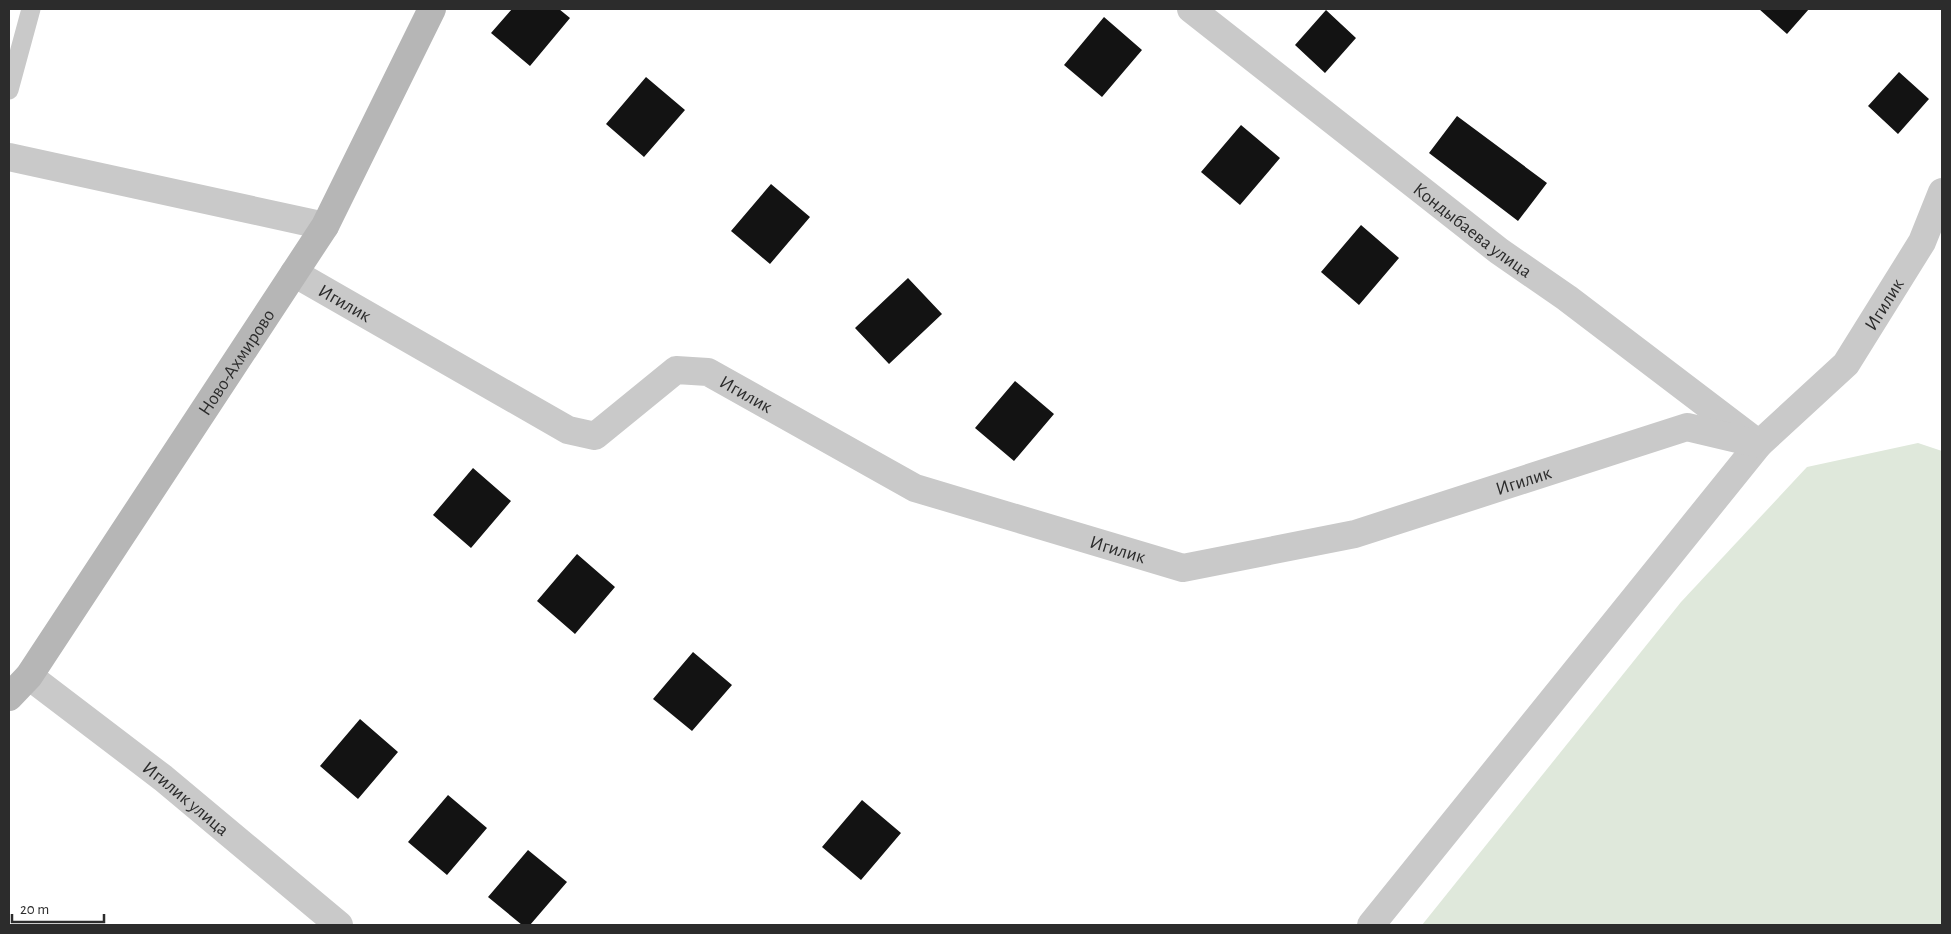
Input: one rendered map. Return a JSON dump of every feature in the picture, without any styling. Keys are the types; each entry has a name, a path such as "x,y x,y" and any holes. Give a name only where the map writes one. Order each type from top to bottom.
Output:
{"street":[{"name":"Ново-Ахмирово","path":"9,697 29,676 325,226 432,9"},
{"name":"Кондыбаева улица","path":"1191,9 1499,251 1567,298 1759,444"},
{"path":"9,157 325,226"},
{"name":"Игилик","path":"294,273 568,430 595,436 676,370 708,372 915,488 1183,568 1355,534 1687,428 1759,444 1846,364 1922,242 1942,192"},
{"path":"1372,925 1759,444"},
{"name":"Игилик улица","path":"29,676 163,778 340,925"}],"lane":[{"path":"9,90 31,9"}],"shaded area":[{"path":"1918,443 1942,451 1942,925 1422,925 1681,602 1807,467"}],"building":[{"path":"512,9 559,9 570,18 530,66 491,33"},
{"path":"1759,9 1809,9 1787,34"},
{"path":"1326,10 1356,38 1325,73 1295,45"},
{"path":"1104,17 1142,50 1102,97 1064,65"},
{"path":"1899,72 1929,99 1898,134 1868,106"},
{"path":"646,77 685,110 644,157 606,124"},
{"path":"1457,116 1547,183 1518,221 1429,153"},
{"path":"1241,125 1280,158 1240,205 1201,172"},
{"path":"771,184 810,217 770,264 731,231"},
{"path":"1361,225 1399,258 1359,305 1321,272"},
{"path":"908,278 942,314 889,364 855,328"},
{"path":"1015,381 1054,414 1014,461 975,428"},
{"path":"473,468 511,501 471,548 433,515"},
{"path":"577,554 615,587 575,634 537,601"},
{"path":"693,652 732,685 692,731 653,699"},
{"path":"360,719 398,752 358,799 320,766"},
{"path":"448,795 487,828 447,875 408,842"},
{"path":"862,800 901,833 861,880 822,847"},
{"path":"528,850 567,882 530,925 522,925 488,897"}]}
